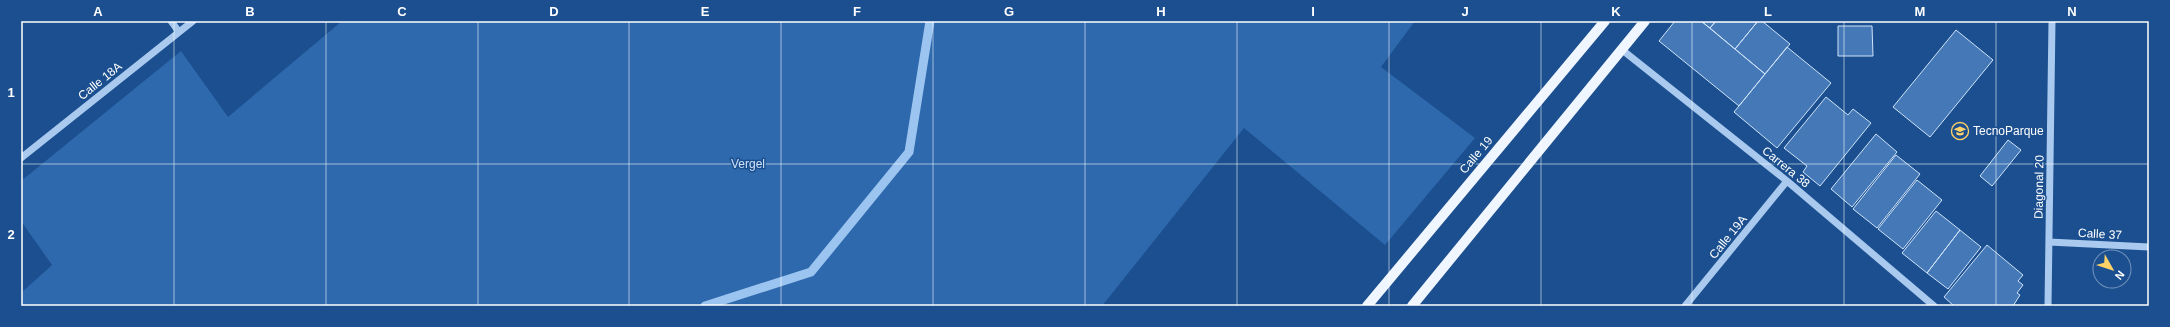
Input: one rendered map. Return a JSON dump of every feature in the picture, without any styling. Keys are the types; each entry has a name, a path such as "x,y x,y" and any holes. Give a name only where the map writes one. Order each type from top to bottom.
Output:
{"main road":[{"name":"Calle 19","path":"1367,306 1605,21"},
{"path":"1412,306 1645,21"}],"street":[{"path":"171,21 179,32"},
{"name":"Calle 18A","path":"21,158 193,21"},
{"name":"Diagonal 20","path":"2048,306 2052,21"},
{"name":"Carrera 38","path":"1621,49 1787,181 1932,305"},
{"name":"Calle 19A","path":"1685,306 1787,181"},
{"name":"Calle 37","path":"2049,242 2149,247"}],"green space":[{"name":"Vergel","path":"342,21 1415,21 1381,67 1475,138 1385,245 1244,128 1102,306 21,306 21,293 52,265 21,221 21,181 181,51 228,117"}],"building":[{"path":"1675,21 1701,21 1765,74 1739,106 1659,41"},
{"path":"1701,21 1716,21 1710,28"},
{"path":"1716,21 1758,21 1735,49 1710,28"},
{"path":"1758,21 1762,21 1790,44 1765,74 1735,49"},
{"path":"1838,26 1872,26 1873,56 1838,56"},
{"path":"1956,30 1993,60 1930,137 1893,107"},
{"path":"1787,47 1831,83 1777,148 1734,112"},
{"path":"1826,97 1848,115 1853,109 1871,123 1820,186 1803,172 1807,166 1784,148"},
{"path":"1876,134 1897,152 1852,207 1831,189"},
{"path":"2008,140 2021,150 1992,186 1980,176"},
{"path":"1896,155 1920,174 1877,228 1853,209"},
{"path":"1917,180 1942,200 1903,249 1878,229"},
{"path":"1936,211 1960,230 1927,273 1902,253"},
{"path":"1960,230 1981,247 1948,289 1927,273"},
{"path":"1987,245 2023,275 2018,281 2023,285 2017,293 2020,295 2013,306 1954,306 1944,297"}],"waterway":[{"path":"705,306 811,272 909,152 930,21"}],"place":[{"name":"TecnoParque","path":"1960,131"}]}
